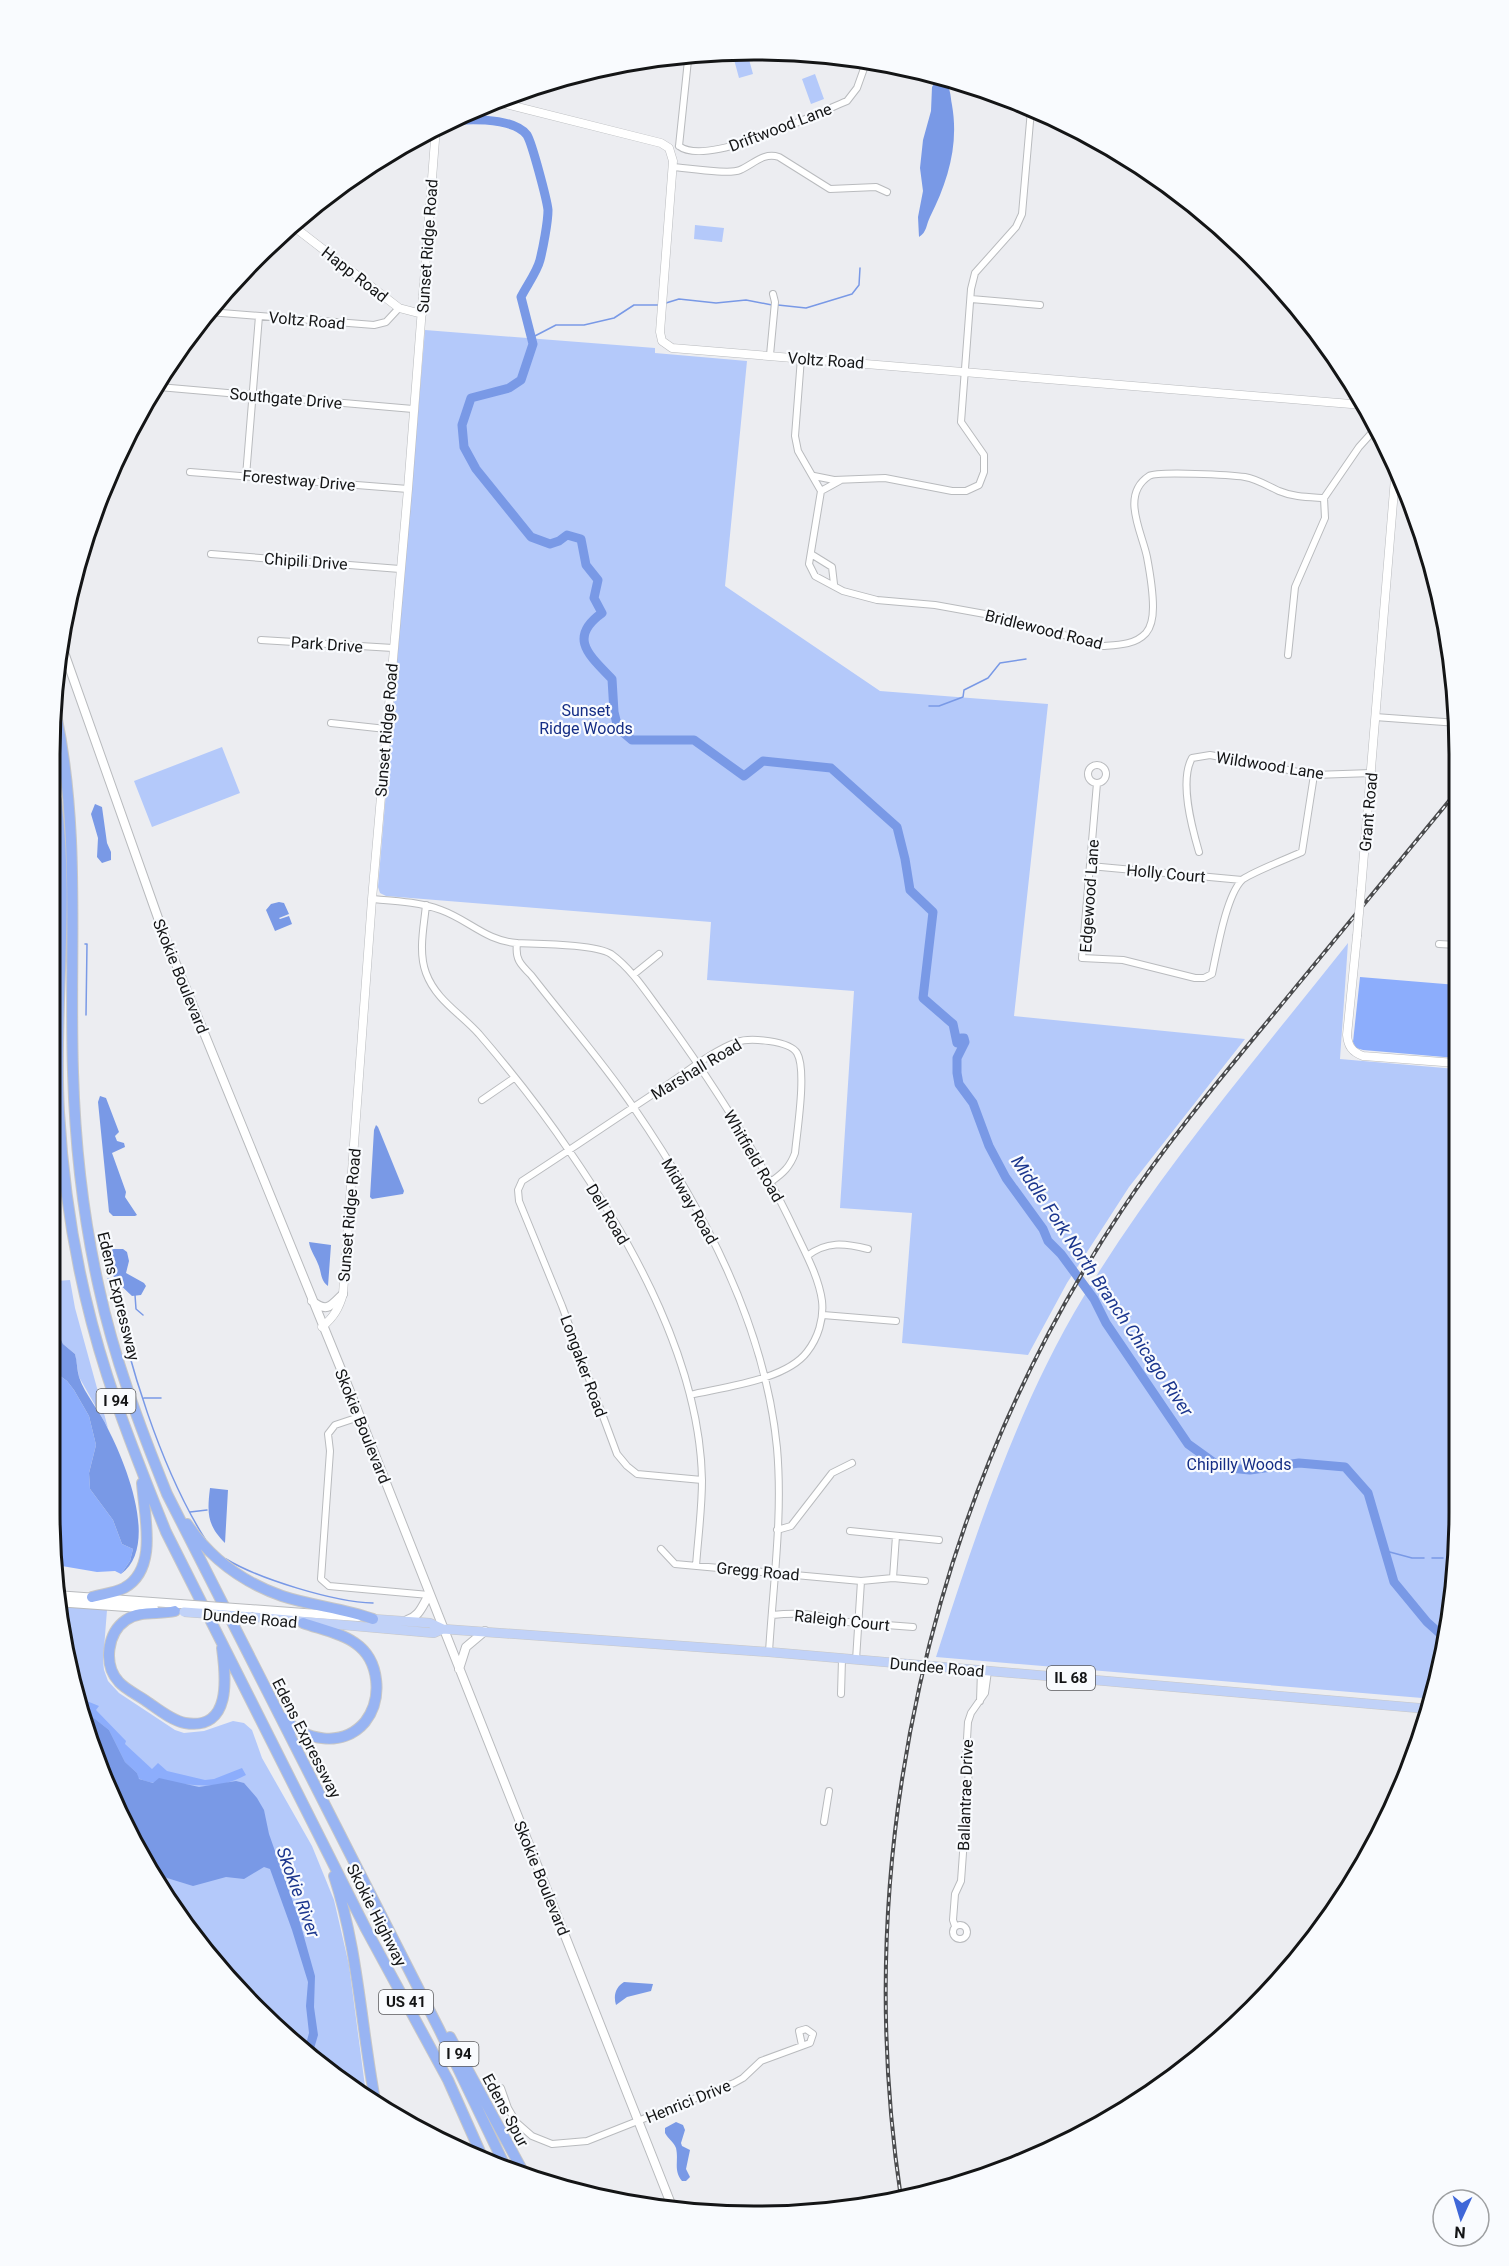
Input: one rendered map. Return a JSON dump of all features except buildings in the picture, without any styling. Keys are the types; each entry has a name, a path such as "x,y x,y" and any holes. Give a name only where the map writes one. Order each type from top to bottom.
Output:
{"highway":[{"name":"Edens Expressway","path":"60,744 72,846 73,1062 80,1178 99,1290 118,1359 149,1450 167,1494 389,1933"},
{"name":"Edens Expressway","path":"60,1106 65,1176 75,1241 91,1313 107,1374 141,1470 166,1532 323,1842"},
{"path":"92,1597 125,1587 133,1581 144,1566 147,1541 141,1470"},
{"path":"167,1494 199,1541 216,1560 248,1581 282,1596 355,1612 373,1619"},
{"path":"180,1609 162,1614 144,1613 125,1620 114,1632 110,1643 109,1658 118,1682 184,1724 201,1723 217,1714 225,1696 225,1669 220,1639"},
{"path":"273,1705 288,1723 301,1733 319,1739 336,1738 351,1733 364,1723 372,1711 376,1695 376,1676 369,1658 356,1643 303,1623"},
{"name":"I 94","path":"323,1842 345,1910 354,1953 374,2092"},
{"name":"Skokie Highway","path":"323,1842 366,1929 448,2080 478,2148"},
{"name":"Skokie Highway","path":"389,1933 439,2029 501,2158"},
{"name":"Edens Spur","path":"389,1933 425,1990 518,2164"}],"main road":[{"name":"Skokie Boulevard","path":"67,659 150,897 360,1417 670,2201"},
{"path":"312,1301 319,1307 328,1307 343,1294"},
{"path":"405,1621 414,1618 419,1613 429,1595"},
{"name":"Dundee Road","path":"65,1596 180,1609"},
{"name":"Dundee Road","path":"66,1603 405,1621 430,1623 443,1629 769,1652 1420,1708"},
{"name":"Dundee Road","path":"251,1613 303,1623 434,1634 443,1629"},
{"path":"459,1670 466,1647 485,1631"}],"street":[{"path":"510,105 661,143 670,150 679,146 688,63"},
{"name":"Driftwood Lane","path":"679,146 685,150 704,152 754,140 847,101 857,88 864,69"},
{"path":"814,476 842,480 885,478 966,491 979,485 984,472 984,455 961,422 970,299 975,273 1016,227 1022,214 1030,118"},
{"name":"Sunset Ridge Road","path":"322,1327 333,1318 343,1294 372,899 408,489 435,138"},
{"name":"Voltz Road","path":"670,150 673,166 660,332 662,341 672,348 1354,404"},
{"path":"673,166 734,172 765,156 772,155 779,157 830,189 876,188 887,192"},
{"name":"Happ Road","path":"299,231 399,308 422,314"},
{"path":"770,355 775,302 773,294"},
{"path":"970,299 1040,305"},
{"name":"Voltz Road","path":"219,313 374,325 386,322 399,308"},
{"path":"246,476 259,316"},
{"path":"801,358 795,436 798,452 821,491 811,554 832,567 834,584"},
{"name":"Southgate Drive","path":"165,388 413,409"},
{"path":"1288,655 1295,587 1325,518 1324,498 1370,434"},
{"name":"Forestway Drive","path":"190,472 408,489"},
{"name":"Bridlewood Road","path":"811,554 809,564 815,576 834,584 843,591 877,600 944,606 996,616 1103,646 1119,645 1137,640 1147,632 1151,624 1151,580 1147,555 1135,517 1137,490 1148,477 1155,473 1170,472 1246,477 1289,494 1324,498"},
{"path":"821,491 842,480"},
{"name":"Grant Road","path":"1394,485 1372,773 1347,1035 1350,1047 1355,1053 1363,1056 1449,1063"},
{"name":"Chipili Drive","path":"211,554 400,569"},
{"name":"Park Drive","path":"261,640 393,648"},
{"path":"1375,717 1448,722"},
{"path":"331,723 386,729"},
{"name":"Wildwood Lane","path":"1199,852 1189,811 1188,772 1192,758 1210,755 1314,775 1372,773"},
{"path":"1242,880 1302,852 1314,775"},
{"name":"Edgewood Lane","path":"1097,783 1082,958 1123,960 1194,978 1204,978 1212,974 1224,920 1231,900 1242,880"},
{"name":"Holly Court","path":"1090,866 1242,880"},
{"path":"372,899 426,905 460,919 489,937 501,942 517,943"},
{"name":"Dell Road","path":"426,905 423,939 425,971 442,1000 477,1032 569,1151 635,1258 661,1314 690,1395 699,1442 702,1480 696,1566"},
{"name":"Whitfield Road","path":"517,943 590,948 609,953 633,975 699,1064 772,1181 807,1256 822,1298 823,1315"},
{"name":"Midway Road","path":"517,943 516,955 519,963 531,975 633,1107 691,1197 720,1254 740,1301 769,1391 777,1448 779,1478 777,1530 769,1652"},
{"path":"1439,944 1449,945"},
{"path":"633,975 659,954"},
{"name":"Marshall Road","path":"518,1190 522,1181 633,1107 735,1042 745,1039 789,1045 797,1052 801,1077 795,1153 785,1172 772,1181"},
{"path":"482,1100 514,1078"},
{"name":"Longaker Road","path":"518,1190 519,1201 562,1306 617,1454 638,1474 702,1480"},
{"path":"807,1256 820,1246 851,1245 868,1249"},
{"path":"690,1395 783,1372 798,1363 817,1336 823,1315 896,1321"},
{"path":"360,1417 335,1425 328,1434 330,1451 321,1579 329,1586 429,1595"},
{"path":"777,1530 791,1526 832,1473 852,1463"},
{"path":"850,1531 939,1540"},
{"path":"893,1578 896,1536"},
{"name":"Gregg Road","path":"661,1549 675,1564 861,1581 893,1578 924,1581"},
{"path":"856,1660 861,1581"},
{"name":"Raleigh Court","path":"772,1615 786,1613 824,1616 834,1621 913,1627"},
{"path":"841,1694 842,1659"},
{"name":"Ballantrae Drive","path":"955,1926 956,1894 961,1884 969,1769 966,1756 968,1722 971,1713 985,1693 985,1671"},
{"path":"824,1822 829,1791"},
{"name":"Henrici Drive","path":"501,2088 516,2122 532,2136 552,2144 587,2141 734,2084 760,2061 802,2045"}],"green space":[{"path":"734,60 749,60 753,74 739,78"},
{"path":"815,74 824,99 811,104 802,79"},
{"path":"695,225 724,228 722,242 694,239"},
{"name":"Sunset Ridge Woods","path":"425,330 655,348 655,353 747,361 725,586 880,691 1048,704 1014,1016 1245,1039 1129,1187 1067,1283 1028,1355 902,1343 912,1213 840,1208 854,991 707,980 711,922 386,896 380,893 378,887"},
{"path":"222,747 240,793 152,827 134,781"},
{"name":"Chipilly Woods","path":"1348,943 1340,1059 1449,1068 1448,1557 1436,1647 1423,1698 936,1657 1000,1472 1018,1426 1060,1338 1113,1249 1177,1159"},
{"path":"70,1280 75,1308 108,1428 79,1377 75,1354 63,1344 60,1338 60,1281"},
{"path":"67,1606 107,1610 104,1670 108,1681 119,1693 175,1730 184,1733 204,1731 233,1721 244,1723 252,1730 262,1758 312,1846 334,1900 349,1965 365,2086 297,2034 263,2003 204,1934 153,1859 113,1777 97,1735 73,1647"}],"shaded area":[{"path":"934,84 949,88 954,120 953,149 942,190 925,231 919,237 918,217 923,191 920,168 923,140 931,111"},
{"path":"95,804 102,807 107,843 111,852 111,860 102,863 97,857 98,838 91,814"},
{"path":"284,903 289,914 279,918 289,916 292,924 275,931 266,910 271,904"},
{"path":"1360,977 1449,984 1449,1057 1363,1050 1356,1048 1353,1042"},
{"path":"100,1096 106,1098 119,1132 115,1136 117,1141 124,1143 125,1147 112,1153 126,1192 125,1197 137,1215 135,1216 113,1216 109,1212 98,1102"},
{"path":"376,1125 404,1191 403,1194 372,1199 370,1197"},
{"path":"309,1242 331,1245 328,1286 322,1279"},
{"path":"123,1249 127,1252 129,1261 126,1273 146,1286 141,1295 132,1296 110,1271 107,1258 108,1251"},
{"path":"60,1338 63,1344 75,1354 82,1384 108,1429 123,1462 136,1503 139,1525 138,1544 132,1561 121,1574 130,1561 133,1549 122,1544 113,1520 90,1489 89,1473 96,1445 89,1416 67,1381 60,1376"},
{"path":"60,1376 74,1390 89,1416 96,1445 89,1473 90,1489 113,1520 122,1544 133,1549 130,1561 121,1574 115,1571 97,1572 62,1566"},
{"path":"210,1488 228,1490 225,1543 215,1530 210,1518"},
{"path":"87,1701 99,1706 96,1710 126,1741 125,1744 152,1769 158,1763 167,1771 205,1780 214,1779 242,1768 246,1775 222,1784 207,1785 154,1783 143,1780 138,1778 137,1773 125,1762 109,1730 91,1716"},
{"path":"91,1716 109,1730 125,1762 137,1773 139,1779 153,1783 159,1778 199,1787 236,1781 244,1783 257,1798 264,1810 269,1834 299,1919 315,1976 314,2007 318,2035 314,2048 307,2042 309,2033 306,2006 308,1982 270,1869 264,1867 244,1879 226,1877 193,1886 167,1878 153,1859 132,1819 113,1777"},
{"path":"624,1982 653,1984 651,1991 627,1997 616,2005 616,1992"},
{"path":"676,2122 683,2125 685,2130 682,2146 690,2150 686,2169 690,2177 686,2181 682,2181 679,2177 676,2148 665,2133 665,2128"}],"waterway":[{"name":"Middle Fork North Branch Chicago River","path":"474,120 511,125 527,135 536,160 548,210 540,260 521,297 533,344 521,380 509,388 471,398 462,425 464,447 476,469 531,537 550,544 567,535 581,539 586,565 598,580 594,598 602,613 591,622 584,639 590,655 612,679 614,712 618,728 632,740 694,740 744,776 763,761 831,768 897,827 910,890 933,912 923,998 953,1024 957,1043 964,1038 965,1042 957,1058 959,1084 973,1103 989,1146 1006,1178 1043,1229 1048,1241 1061,1254 1094,1299 1106,1323 1188,1444 1220,1467 1250,1470 1299,1463 1345,1467 1368,1493 1394,1582 1438,1632"},
{"path":"778,305 806,308 852,294 859,285 860,268"},
{"path":"666,303 679,299 716,303 746,300 772,305"},
{"path":"531,338 556,325 584,325 614,318 634,305 658,305"},
{"path":"929,706 939,706 963,697 964,690 988,678 1000,663 1026,659"},
{"path":"85,944 87,944 86,1015"},
{"path":"108,1279 111,1279 136,1379 160,1447 189,1511 205,1539"},
{"path":"135,1295 136,1309 143,1315"},
{"path":"144,1398 161,1398"},
{"path":"190,1512 207,1510"},
{"path":"1386,1551 1412,1558 1424,1558"},
{"path":"1432,1558 1443,1558"},
{"path":"226,1559 257,1574 297,1588 338,1599 373,1603"}],"railway":[{"path":"900,2190 888,2069 887,1940 898,1811 920,1684 954,1560 999,1438 1055,1322 1139,1185 1214,1087 1449,801"}],"water label":[{"name":"Skokie River","path":"298,1892"}]}
